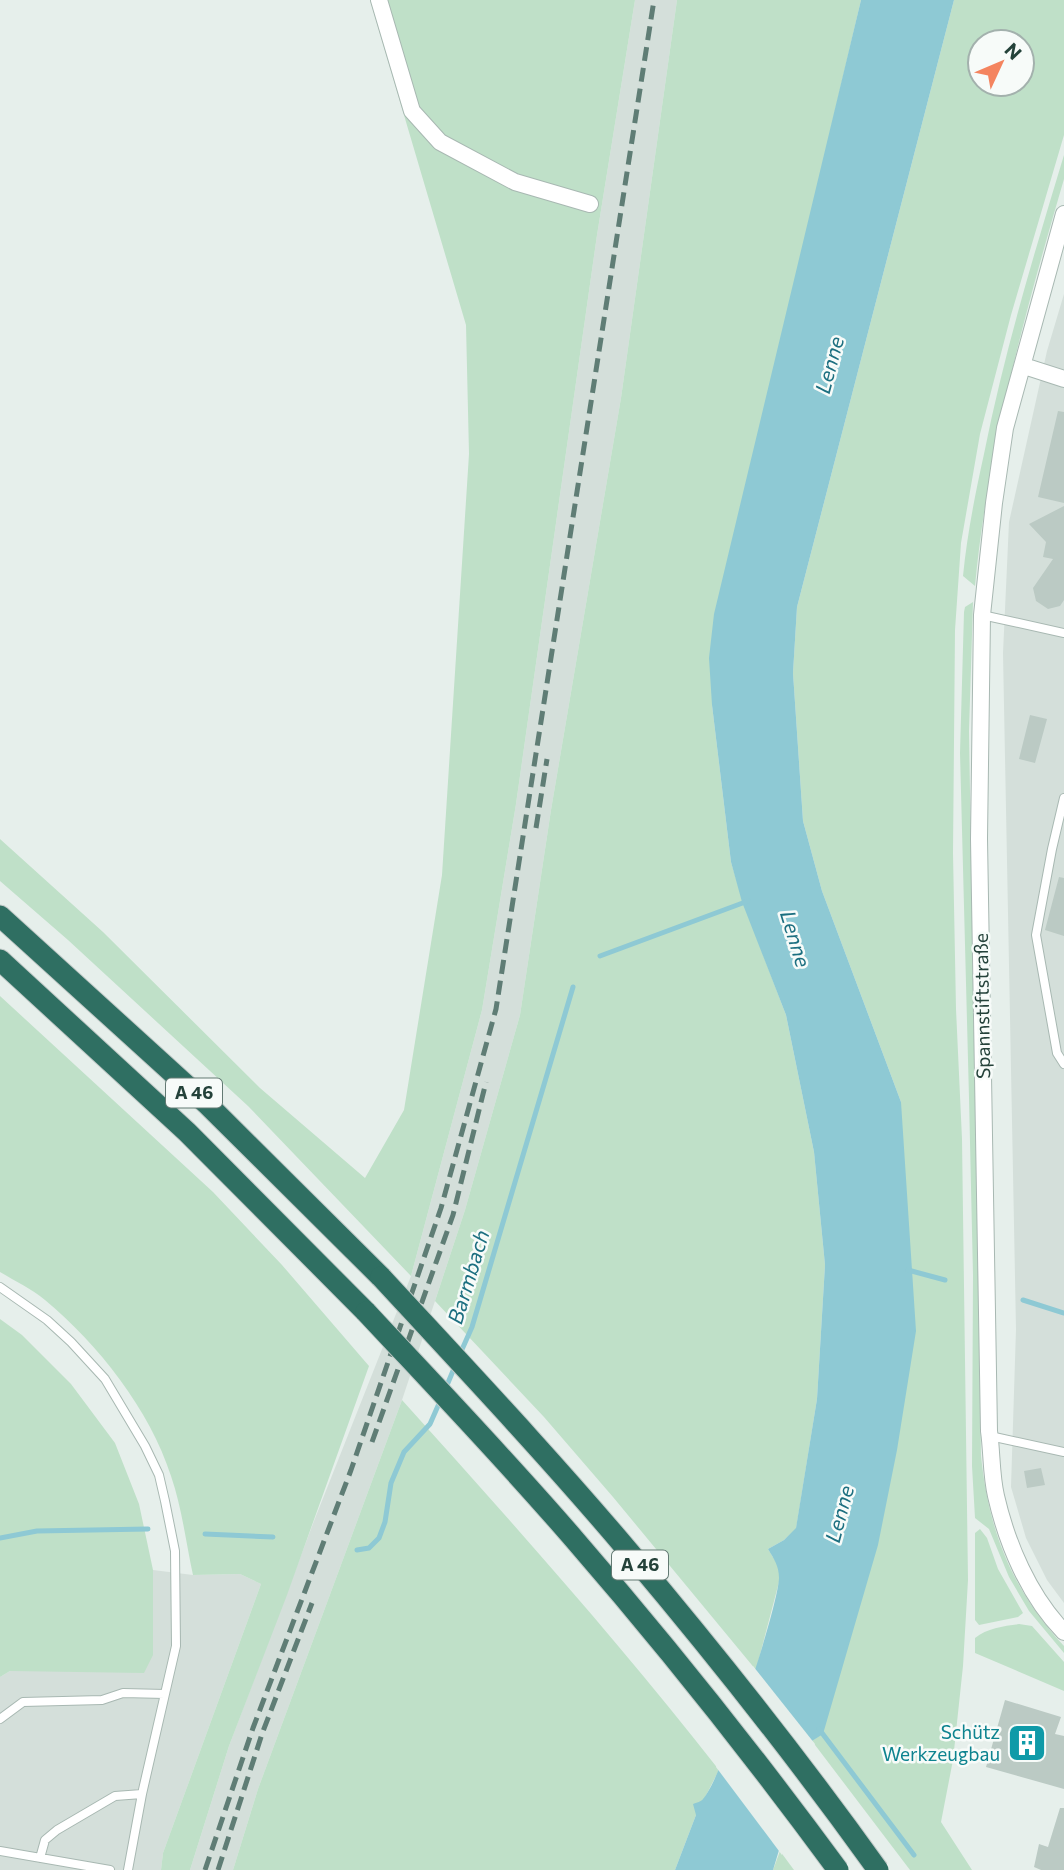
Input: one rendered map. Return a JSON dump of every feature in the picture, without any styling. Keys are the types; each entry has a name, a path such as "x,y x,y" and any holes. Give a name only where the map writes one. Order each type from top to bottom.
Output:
{"highway":[{"name":"A 46","path":"0,916 208,1105 381,1277 629,1552 787,1748 878,1870"},
{"name":"A 46","path":"0,960 187,1132 366,1312 483,1437 574,1539 723,1721 838,1870"}],"street":[{"path":"379,0 412,111 440,142 515,182 590,204"},
{"name":"Spannstiftstraße","path":"1064,214 1005,428 994,503 982,615 979,839 989,1436 995,1494 1009,1541 1033,1590 1064,1632"},
{"path":"1024,366 1064,379"}],"lane":[{"path":"982,615 1064,633"},
{"path":"1064,799 1036,935 1058,1053 1064,1064"},
{"path":"0,1287 47,1320 105,1379 134,1426 159,1475 175,1551 176,1646 142,1794 128,1870"},
{"path":"989,1436 1064,1452"},
{"path":"0,1719 23,1702 102,1700 123,1693 165,1694"},
{"path":"40,1858 45,1840 57,1829 115,1796 142,1794"},
{"path":"0,1851 110,1870"}],"shaded area":[{"path":"635,0 677,0 621,398 551,810 520,1015 465,1210 402,1400 258,1789 233,1870 190,1870 229,1746 411,1276 482,1010 516,804 597,235"},
{"path":"1064,294 1064,1603 1047,1580 1026,1538 1011,1487 1016,1329 1003,653 1009,522 1047,351"},
{"path":"153,1570 193,1575 240,1574 261,1584 163,1853 161,1870 0,1870 0,1677 10,1671 153,1655"}],"green space":[{"path":"370,0 635,0 597,235 516,804 482,1010 411,1276 248,1106 0,881 0,839 103,932 260,1088 365,1178 404,1110 442,875 469,454 466,325"},
{"path":"677,0 861,0 753,461 712,705 731,862 743,902 786,1015 814,1152 825,1265 817,1399 796,1529 768,1549 779,1567 779,1582 756,1670 544,1417 435,1301 465,1210 520,1015 551,810 621,398"},
{"path":"954,0 1064,0 1064,135 1011,315 980,434 961,543 955,630 953,853 962,1139 968,1580 963,1666 953,1760 941,1822 972,1870 910,1870 812,1741 823,1733 901,1102 822,891 803,821 793,673 797,607"},
{"path":"1064,155 1064,179 1035,279 999,431 975,586 963,576 977,485 1010,341"},
{"path":"973,602 969,731 981,1456 990,1510 1006,1558 1030,1603 1064,1646 1064,1653 1029,1611 1009,1577 989,1529 975,1518 972,1466 973,1275 960,753 964,612 965,607"},
{"path":"0,996 213,1192 282,1265 369,1366 287,1595 229,1746 190,1870 161,1870 163,1853 261,1584 240,1574 193,1575 175,1488 162,1451 136,1403 103,1358 65,1317 40,1296 0,1272"},
{"path":"0,1319 22,1335 71,1384 115,1443 139,1504 153,1570 153,1655 144,1673 10,1671 0,1677"},
{"path":"402,1400 524,1536 719,1770 696,1815 675,1870 233,1870 258,1789"},
{"path":"980,1529 987,1538 998,1569 1023,1613 1018,1617 979,1625 975,1620 975,1533"},
{"path":"1019,1624 1032,1626 1064,1662 1064,1691 975,1653 975,1638 996,1628"},
{"path":"780,1851 794,1870 773,1870"}],"water":[{"name":"Lenne","path":"861,0 954,0 797,607 793,673 803,821 822,891 901,1102 916,1331 878,1545 823,1734 812,1741 773,1870 675,1870 696,1815 693,1804 702,1800 712,1785 760,1656 779,1578 777,1566 768,1549 784,1540 796,1528 817,1399 825,1265 814,1152 786,1015 742,902 731,862 709,658 714,614"}],"pier":[{"path":"753,1666 815,1744 782,1855 716,1767"}],"building":[{"path":"1058,411 1064,412 1064,503 1038,497"},
{"path":"1064,506 1064,600 1060,606 1048,609 1036,601 1033,588 1053,559 1043,557 1046,542 1029,524"},
{"path":"1030,715 1047,719 1035,763 1019,759"},
{"path":"1059,877 1064,878 1064,936 1045,930"},
{"path":"1041,1468 1045,1485 1027,1488 1024,1471"},
{"name":"Schütz Werkzeugbau","path":"1005,1700 1061,1717 1055,1734 1064,1736 1064,1789 986,1767"},
{"path":"1060,1808 1064,1808 1064,1870 1041,1870 1034,1867 1039,1844 1048,1847"}],"waterway":[{"name":"Barmbach","path":"600,956 748,901"},
{"name":"Barmbach","path":"460,1354 472,1327 573,987"},
{"path":"908,1270 945,1280"},
{"path":"1023,1300 1064,1313"},
{"name":"Barmbach","path":"445,1390 455,1366"},
{"name":"Barmbach","path":"357,1550 369,1548 379,1538 385,1522 391,1483 404,1452 430,1424 441,1399"},
{"name":"Barmbach","path":"0,1538 37,1531 148,1529"},
{"name":"Barmbach","path":"205,1534 273,1537"},
{"path":"819,1729 914,1855"}],"railway":[{"path":"205,1870 253,1728 351,1470 441,1208 496,1009 654,0"},
{"path":"536,828 547,759"},
{"path":"372,1442 453,1215 486,1082"},
{"path":"218,1870 262,1734 312,1603"}],"place":[{"name":"Schütz Werkzeugbau","path":"1027,1743"}]}
